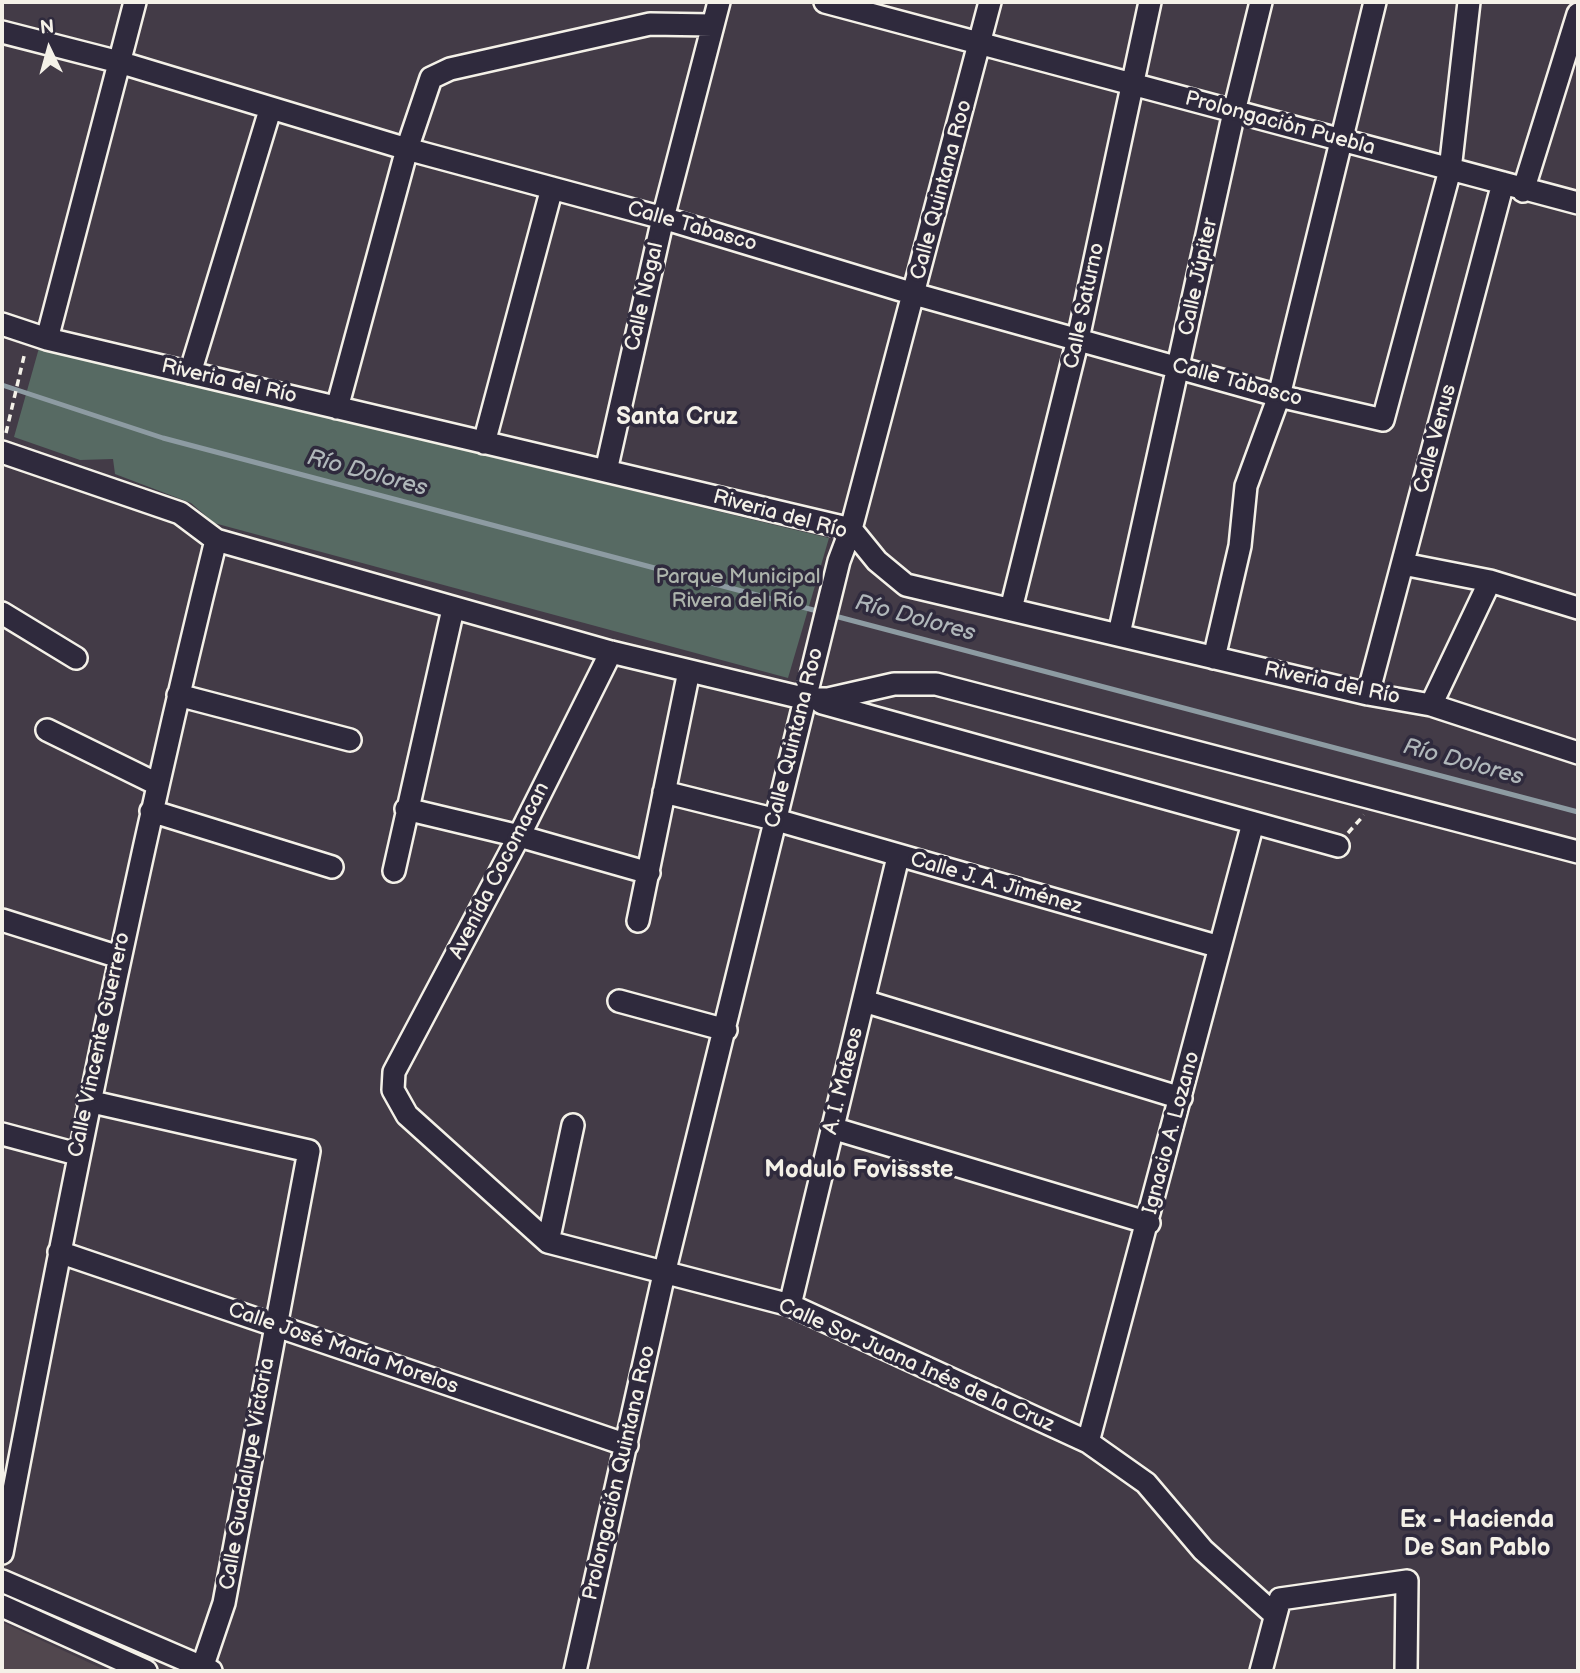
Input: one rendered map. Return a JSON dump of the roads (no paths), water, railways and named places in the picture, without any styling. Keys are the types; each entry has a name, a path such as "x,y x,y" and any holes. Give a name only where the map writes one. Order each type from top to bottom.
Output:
{"street":[{"path":"47,339 135,2"},
{"name":"Calle Nogal","path":"606,471 663,218 719,2"},
{"name":"Prolongación Puebla","path":"825,2 1503,183 1523,191 1578,203"},
{"name":"Calle Quintana Roo","path":"664,1274 726,1030 773,819 807,698 839,561 851,529 990,2"},
{"name":"Calle Saturno","path":"1011,609 1079,339 1150,2"},
{"name":"Calle Júpiter","path":"1119,634 1180,368 1234,112 1262,2"},
{"path":"1214,658 1240,546 1246,486 1279,396 1375,2"},
{"path":"1450,170 1469,2"},
{"path":"1523,191 1578,13"},
{"path":"337,408 407,149 431,78 450,69 650,24 712,25"},
{"name":"Calle Tabasco","path":"2,32 120,62 270,110 663,218 914,294 1279,396 1383,420 1450,170"},
{"path":"190,373 270,110"},
{"name":"Calle Venus","path":"1368,694 1503,183"},
{"path":"484,443 552,188"},
{"name":"Riveria del Río","path":"2,324 47,339 851,529 877,561 906,585 1368,694 1431,705 1578,753"},
{"path":"4,443 180,513 216,540 453,609 611,652 807,698 1338,846"},
{"name":"Calle Vincente Guerrero","path":"2,1553 88,1101 151,811 216,540"},
{"path":"1403,564 1490,582 1578,608"},
{"path":"1431,705 1490,582"},
{"path":"394,872 453,609"},
{"path":"2,613 76,658"},
{"name":"Avenida Cocomacan","path":"393,1090 394,1072 519,836 611,652"},
{"path":"638,921 689,671"},
{"path":"807,698 828,699 894,684 936,684 1578,852"},
{"path":"178,695 350,740"},
{"path":"47,730 158,784"},
{"name":"Calle J. A. Jiménez","path":"664,792 773,819 898,857 1220,947"},
{"path":"406,809 519,836 649,873"},
{"path":"151,811 332,867"},
{"name":"Ignacio A. Lozano","path":"1088,1443 1149,1223 1253,824"},
{"name":"A. I. Mateos","path":"790,1306 898,857"},
{"path":"2,920 119,957"},
{"path":"619,1001 726,1030"},
{"path":"864,1001 1181,1098"},
{"name":"Calle Sor Juana Inés de la Cruz","path":"393,1090 407,1115 548,1242 790,1306 1088,1443 1146,1483 1203,1550 1277,1607"},
{"name":"Calle Guadalupe Victoria","path":"88,1101 309,1151 224,1603 205,1670"},
{"path":"548,1242 573,1125"},
{"path":"832,1128 1149,1223"},
{"path":"2,1134 77,1154"},
{"name":"Calle José María Morelos","path":"59,1252 628,1445"},
{"name":"Prolongación Quintana Roo","path":"575,1671 628,1445 664,1274"},
{"path":"2,1581 205,1670"},
{"path":"1261,1671 1277,1607 1407,1581 1406,1671"},
{"path":"2,1606 119,1666 146,1671"}],"waterway":[{"name":"Río Dolores","path":"2,385 163,438 821,612"},
{"name":"Río Dolores","path":"831,615 1578,812"}],"district":[{"name":"Santa Cruz","path":"677,418"},
{"name":"Modulo Fovissste","path":"859,1171"},
{"name":"Ex - Hacienda De San Pablo","path":"1477,1535"}],"park label":[{"name":"Parque Municipal Rivera del Río","path":"738,590"}]}
